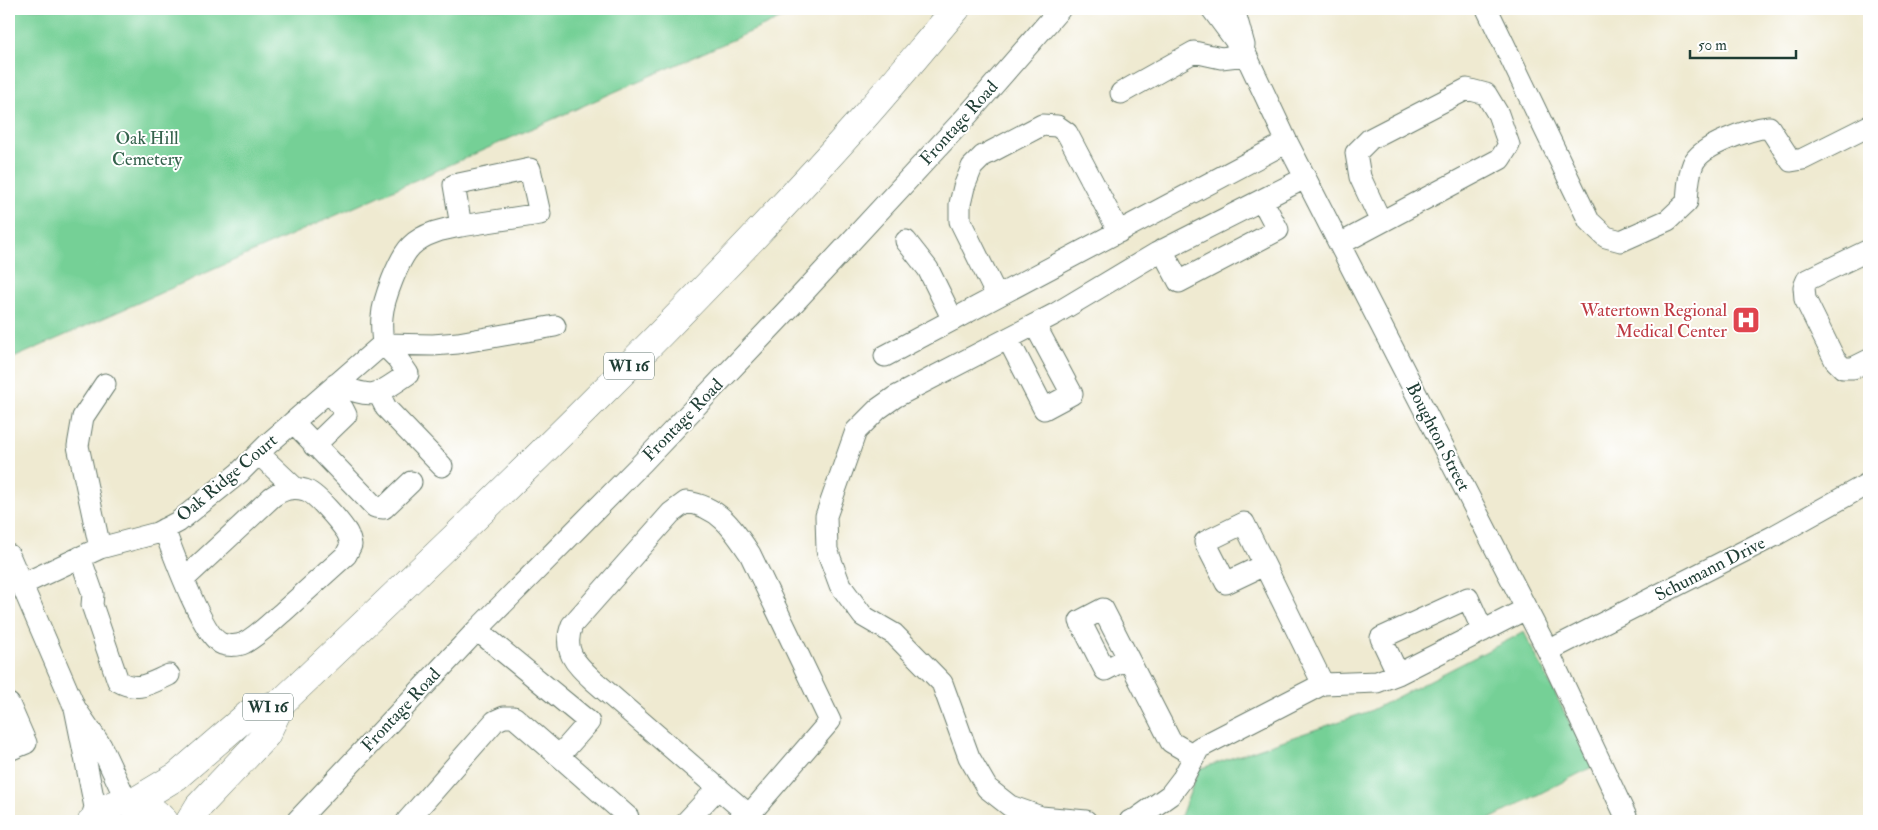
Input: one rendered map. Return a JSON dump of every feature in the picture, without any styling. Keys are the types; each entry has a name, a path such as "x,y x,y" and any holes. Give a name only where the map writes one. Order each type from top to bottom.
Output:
{"highway":[{"name":"WI 16","path":"190,821 199,806 266,735 282,702 460,534 624,372 865,116 956,9"},
{"name":"WI 16","path":"130,802 177,776 249,714 282,702"},
{"path":"92,821 100,812 113,805 130,802 155,811 164,821"}],"street":[{"name":"Frontage Road","path":"297,821 477,630 643,462 793,304 965,118 1060,9"},
{"name":"Boughton Street","path":"1212,9 1246,55 1305,178 1548,651 1628,821"},
{"name":"Boughton Street","path":"1234,9 1246,55"},
{"path":"1487,9 1588,221 1606,237 1621,241 1668,220 1687,202 1689,179 1694,162 1706,149 1756,128 1769,127 1791,161 1803,159 1869,126"},
{"path":"1121,93 1194,52 1221,58 1246,55"},
{"path":"1340,244 1500,159 1509,145 1498,114 1486,94 1468,89 1370,140 1356,153 1360,177 1381,222"},
{"path":"997,296 960,221 960,204 964,186 972,167 983,156 1042,125 1057,126 1067,132 1119,232"},
{"path":"885,356 1287,142"},
{"path":"1086,821 1041,817 1010,806 987,788 969,757 942,683 894,634 863,616 840,585 826,550 826,516 856,431 878,409 895,397 1036,325 1162,250 1305,178"},
{"path":"1162,250 1179,282 1278,230 1262,200"},
{"path":"332,388 360,394 379,394 408,374 398,358 382,344 382,316 388,290 411,246 426,236 441,230 461,226"},
{"path":"906,241 928,269 953,320"},
{"path":"1869,250 1807,280 1804,287 1805,299 1835,360 1843,368 1853,368 1869,360"},
{"path":"1008,339 1044,409 1072,394 1036,325"},
{"path":"382,344 433,345 458,343 555,326"},
{"name":"Oak Ridge Court","path":"21,584 100,548 157,533 178,522 259,454 382,344"},
{"path":"100,548 78,446 83,417 105,384"},
{"path":"314,446 346,415 332,388"},
{"path":"379,394 386,408 442,466"},
{"path":"293,422 314,446 375,507 384,508 411,482"},
{"path":"259,454 296,488"},
{"name":"Schumann Drive","path":"1548,651 1774,536 1869,483"},
{"path":"164,529 184,579 200,616 211,635 221,644 242,644 263,630 346,556 351,545 345,530 320,501 307,490 296,488 282,490 272,497 184,579"},
{"path":"686,502 701,504 717,514 735,531 750,554 830,721 749,815 717,789 578,666 570,650 567,638 572,625 671,513 686,502"},
{"path":"9,555 75,708 101,746 130,802"},
{"path":"80,557 93,594 92,605 118,681 127,686 138,688 169,675"},
{"path":"1264,565 1323,684"},
{"path":"1398,674 1382,638 1468,598 1483,631"},
{"path":"1130,821 1136,820 1170,794 1200,748 1323,684 1377,682 1398,674 1526,609"},
{"path":"477,630 589,722"},
{"path":"1128,658 1171,742 1195,756"},
{"path":"559,756 611,695"},
{"path":"9,704 26,744 9,750"},
{"path":"75,708 95,807 92,821"},
{"path":"407,821 495,721 504,717 514,717 628,817 625,821"},
{"path":"687,821 717,789"}],"green space":[{"name":"Oak Hill Cemetery","path":"9,9 802,9 9,360"},
{"path":"1524,632 1592,767 1486,821 1179,821 1199,769 1370,711"}],"place":[{"name":"Watertown Regional Medical Center","path":"1746,320"}]}
